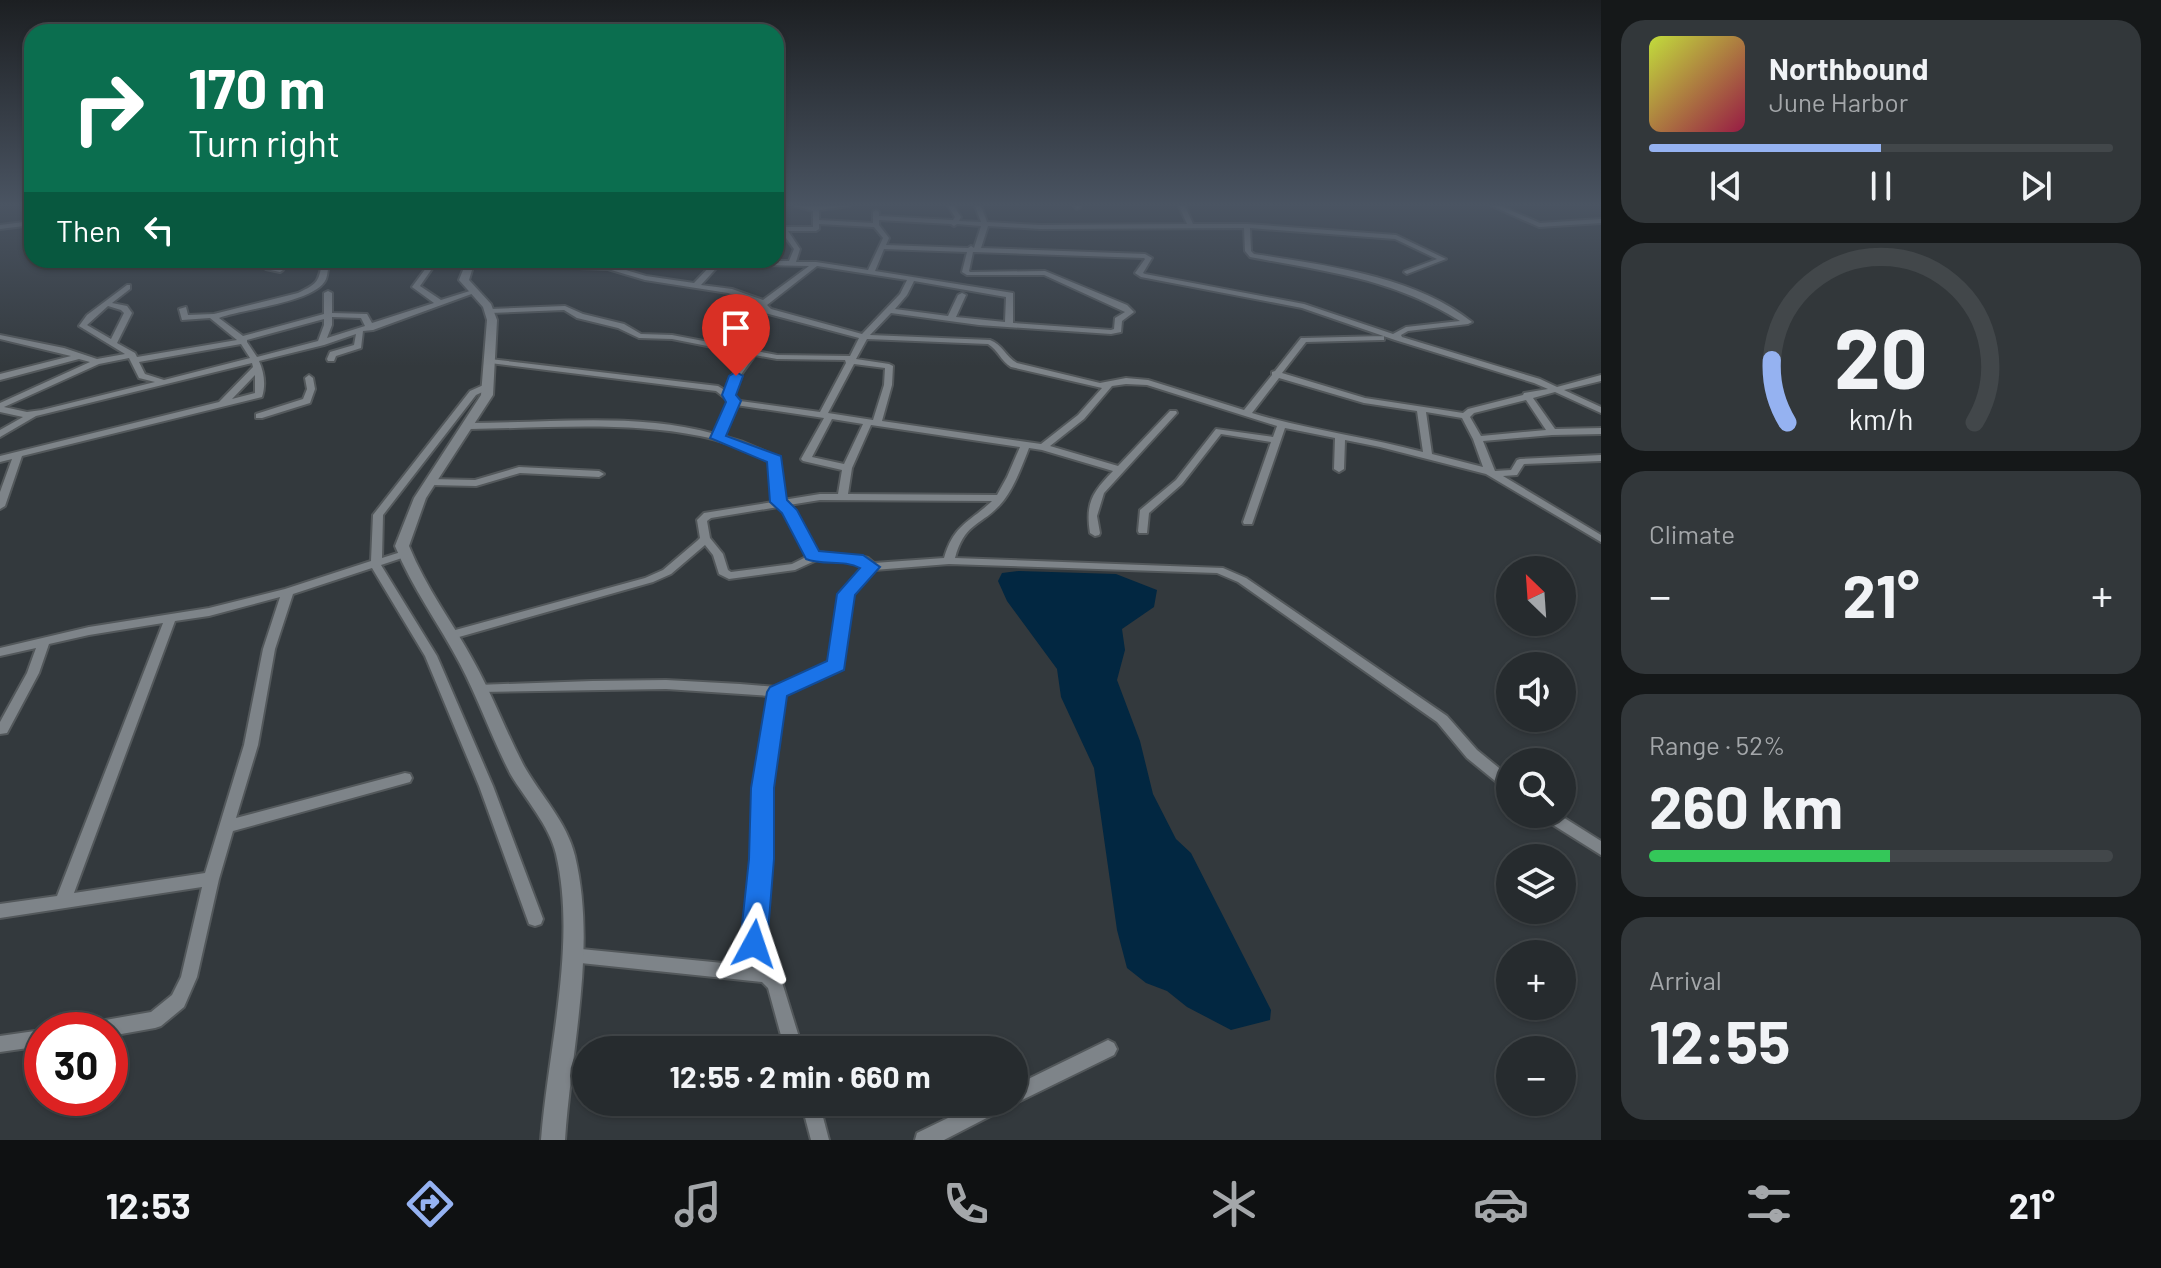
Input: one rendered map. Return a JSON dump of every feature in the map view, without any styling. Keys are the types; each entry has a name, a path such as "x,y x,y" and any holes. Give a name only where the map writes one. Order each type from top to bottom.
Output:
{"street":[{"path":"871,272 877,259"},
{"path":"889,310 1009,325 1115,332 1118,320 1130,312 1045,273 966,273 970,259"},
{"path":"1148,259 1139,273 1143,276 1304,306 1553,388 1601,410"},
{"path":"1277,259 1322,265 1385,281 1468,322 1406,329 1397,334 1398,338"},
{"path":"1407,272 1442,259"},
{"path":"784,262 871,272 1010,295 1009,325"},
{"path":"763,304 816,264"},
{"path":"268,268 280,270"},
{"path":"183,309 185,318 214,317 243,306 308,292 322,281 324,268"},
{"path":"429,268 416,287 438,302"},
{"path":"468,268 464,280 490,311 488,386 470,426 431,482 413,512 402,539 404,554 481,688 500,739 565,853 570,903 567,1033 555,1092 553,1140"},
{"path":"608,268 645,278 729,291 763,304 773,312 864,337 990,342 997,345 1004,359 1014,365 1108,387"},
{"path":"696,286 713,268"},
{"path":"847,468 806,459 850,360 864,337 903,295 910,278"},
{"path":"127,287 83,326 134,358 142,376 149,380 174,379"},
{"path":"0,434 33,415 174,379 257,364 473,292"},
{"path":"321,343 329,315 328,293"},
{"path":"951,319 962,295"},
{"path":"109,304 124,308 128,313 113,344"},
{"path":"490,311 565,308 580,316 621,326 634,335 672,337 788,358 850,360 889,366 888,385 847,468 843,497"},
{"path":"0,408 97,362 243,340 329,315 364,316 370,328"},
{"path":"0,459 259,395 257,364 243,340 214,317"},
{"path":"331,359 333,354 358,346 360,332"},
{"path":"1,338 97,362"},
{"path":"1246,414 1304,340 1398,338"},
{"path":"718,438 736,376 753,353"},
{"path":"0,377 79,356"},
{"path":"490,361 718,389 731,398 1043,447 1117,469"},
{"path":"222,404 257,364"},
{"path":"1275,374 1364,400 1465,416 1486,406 1601,378"},
{"path":"259,416 307,401 311,389 309,378"},
{"path":"1043,447 1081,417 1108,387 1126,381 1148,383 1282,425 1492,473 1514,473 1520,462 1527,461 1600,458"},
{"path":"488,386 473,393 378,515 376,565 431,656 486,786 535,919"},
{"path":"1527,395 1552,432"},
{"path":"0,408 33,415"},
{"path":"1421,411 1428,457"},
{"path":"1095,533 1094,503 1117,469 1173,413"},
{"path":"1465,416 1492,473 1601,539"},
{"path":"470,426 603,424 666,428 718,438 775,459 778,502 789,510 815,557"},
{"path":"1248,522 1282,425"},
{"path":"1143,531 1144,512 1179,482 1219,431 1275,440"},
{"path":"1478,439 1601,431"},
{"path":"1339,469 1340,436"},
{"path":"949,561 953,542 963,527 1000,498 1026,444"},
{"path":"0,506 18,455"},
{"path":"431,482 476,483 519,470 599,474"},
{"path":"1000,498 843,497 778,502 704,517 705,538 718,554 723,572 729,576 795,567 815,557 857,559 871,567 949,561 1206,567 1231,574 1442,719 1472,754 1496,774"},
{"path":"452,635 649,580 667,572 705,538"},
{"path":"0,652 288,592 404,554"},
{"path":"481,688 667,683 725,685 777,692 837,665 846,594 871,567"},
{"path":"128,1024 155,1020 178,1001 189,977 211,879 251,745 269,649 288,592"},
{"path":"63,901 170,619"},
{"path":"2,730 33,673 44,642"},
{"path":"751,972 762,859 762,788 777,692"},
{"path":"228,826 405,778"},
{"path":"1569,828 1601,849"},
{"path":"0,911 211,879"},
{"path":"570,955 766,975 775,984 790,1036"},
{"path":"0,1044 24,1041"},
{"path":"1028,1088 1108,1049"},
{"path":"814,1116 820,1140"},
{"path":"924,1140 972,1116"}],"water":[{"path":"1002,573 1116,574 1157,590 1154,607 1122,629 1125,650 1117,680 1140,741 1153,794 1176,839 1191,853 1271,1010 1270,1020 1231,1030 1187,1007 1167,991 1146,983 1127,968 1117,930 1094,768 1061,697 1057,669 1007,601 998,581"}],"route":[{"path":"736,376 729,395 733,401 718,438 775,459 778,502 789,510 812,555 864,560 871,567 846,594 837,665 777,692 762,788 762,859 754,944"}]}
